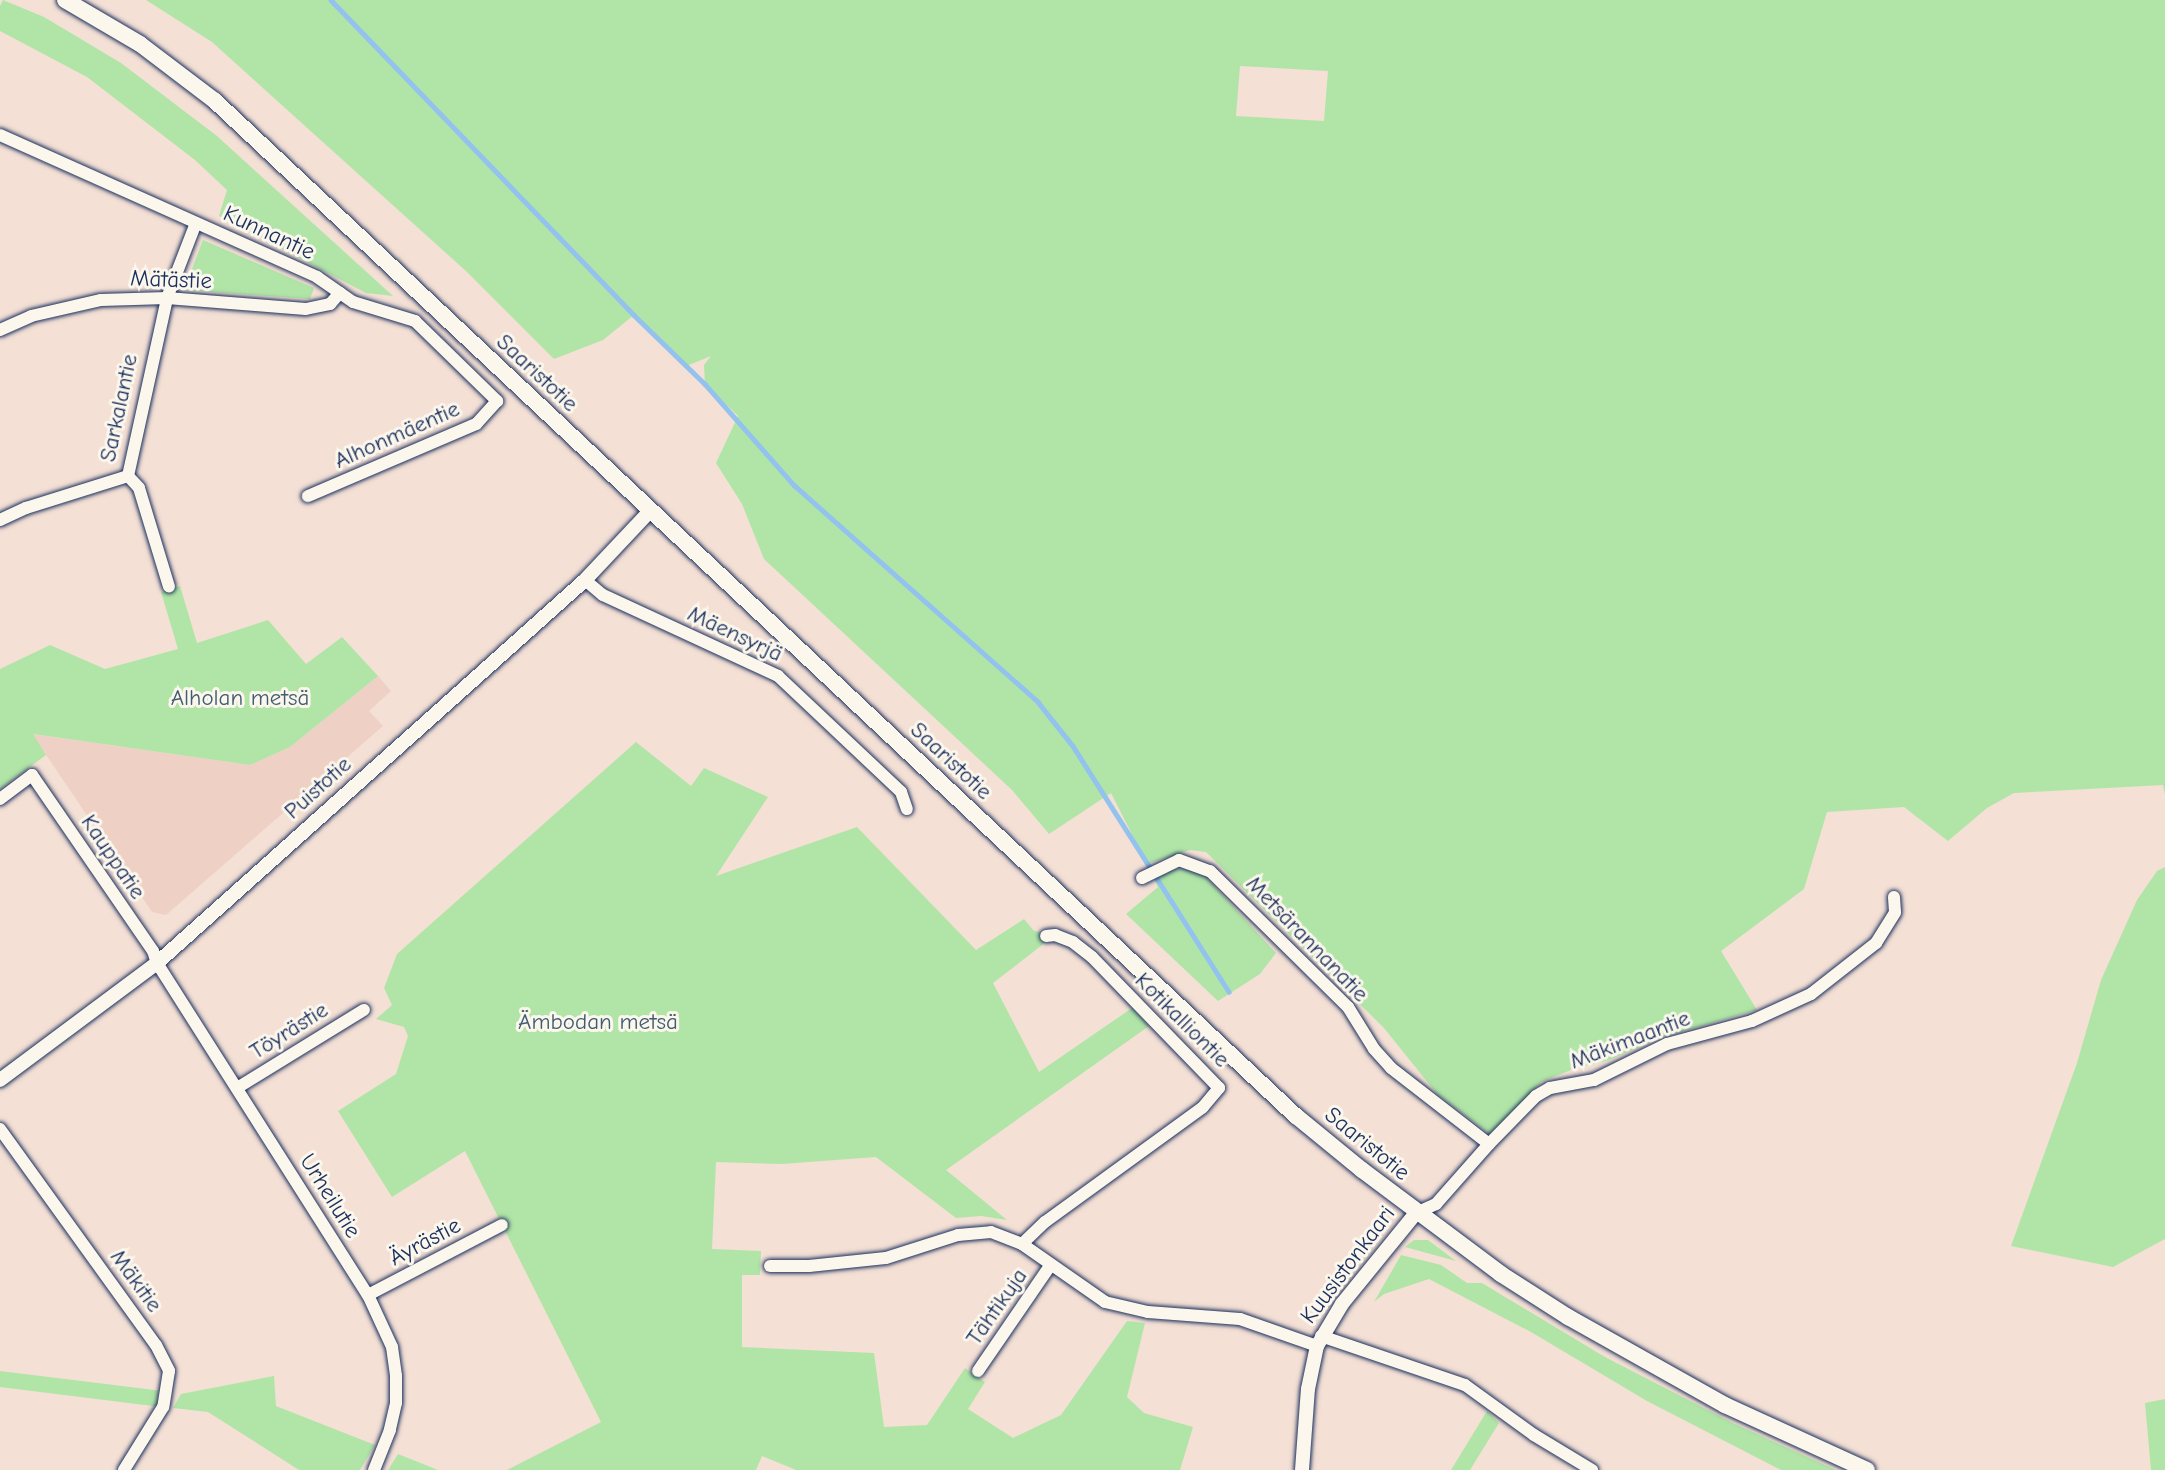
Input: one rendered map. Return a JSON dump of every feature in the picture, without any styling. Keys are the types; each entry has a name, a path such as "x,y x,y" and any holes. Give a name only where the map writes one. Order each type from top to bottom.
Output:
{"main road":[{"name":"Saaristotie","path":"65,0 140,44 215,101 1296,1116 1416,1213 1501,1274 1642,1360 1726,1405 1867,1470"}],"street":[{"name":"Kunnantie","path":"0,135 317,278 353,302 415,321 496,401"},
{"name":"Sarkalantie","path":"0,520 26,508 128,476 167,298 196,223"},
{"name":"Mätästie","path":"0,330 66,306 101,300 167,298 306,309 330,304 340,293"},
{"name":"Alhonmäentie","path":"308,496 476,424 496,401"},
{"path":"128,476 139,488 169,587"},
{"name":"Puistotie","path":"0,1080 157,963 585,580 651,510"},
{"name":"Mäensyrjä","path":"585,580 603,595 778,676 901,792 907,809"},
{"name":"Kauppatie","path":"0,799 32,775 152,951 157,963"},
{"name":"Metsärannanatie","path":"1142,878 1179,860 1210,871 1348,1007 1374,1049 1391,1068 1489,1144"},
{"name":"Mäkimaantie","path":"1416,1213 1436,1204 1536,1096 1550,1088 1594,1080 1615,1072 1667,1044 1752,1021 1794,1004 1876,943 1895,912 1894,897"},
{"name":"Kotikalliontie","path":"1022,1244 1045,1222 1203,1107 1220,1088 1092,957 1073,942 1055,935 1046,936"},
{"name":"Urheilutie","path":"157,963 368,1295 392,1347 396,1403 390,1430 374,1470"},
{"name":"Töyrästie","path":"237,1088 364,1010"},
{"name":"Mäkitie","path":"0,1129 156,1345 169,1371 163,1407 124,1470"},
{"name":"Kuusistonkaari","path":"1303,1470 1308,1389 1319,1341 1350,1293 1416,1213"},
{"name":"Äyrästie","path":"368,1295 502,1225"},
{"path":"770,1266 809,1266 886,1258 958,1235 991,1232 1022,1244 1105,1302 1148,1312 1240,1319 1465,1385 1534,1435 1592,1470"},
{"name":"Tähtikuja","path":"978,1371 1050,1266"}],"shaded area":[{"path":"378,676 391,691 369,711 383,726 166,915 152,912 32,734 250,765 290,747"}],"green space":[{"path":"3,0 44,17 121,63 217,136 393,296 366,293 219,216 227,190 195,160 87,77 0,31 0,6"},
{"path":"146,0 2165,0 2165,795 2163,785 2014,793 1987,808 1948,841 1904,807 1827,812 1804,889 1721,951 1757,1010 1663,1037 1609,1060 1571,1070 1541,1082 1491,1135 1437,1094 1384,1028 1206,852 1190,850 1147,864 1111,793 1049,834 1012,790 764,559 742,504 716,463 738,416 705,384 704,365 711,356 684,367 634,315 603,340 554,359 467,272 212,42","holes":["1240,66 1328,71 1324,121 1236,116"]},
{"path":"203,240 314,288 310,299 184,290"},
{"name":"Alholan metsä","path":"180,586 197,643 268,620 306,664 342,637 378,676 290,747 250,765 33,734 46,755 0,789 0,669 50,645 105,669 178,649 161,592"},
{"name":"Ämbodan metsä","path":"636,742 691,786 704,768 768,797 716,876 857,827 976,950 1024,919 1034,931 1055,935 993,983 1039,1072 1132,1008 1149,1026 946,1170 1007,1220 981,1216 956,1218 876,1157 782,1164 716,1162 712,1249 761,1251 760,1275 742,1275 742,1347 874,1353 884,1427 927,1425 965,1368 985,1382 968,1409 1013,1438 1061,1415 1127,1321 1145,1323 1127,1397 1144,1413 1193,1427 1180,1470 796,1470 762,1456 756,1470 507,1470 601,1422 465,1151 392,1197 338,1111 396,1074 408,1036 404,1027 376,1019 392,1005 384,988 397,954"},
{"path":"2165,867 2165,1239 2113,1267 2011,1246 2077,1063 2101,980 2137,900 2157,871"},
{"path":"1172,869 1189,869 1205,876 1276,953 1260,974 1218,1001 1126,914 1158,887 1153,877"},
{"path":"1414,1240 1428,1240 1456,1261 1405,1247"},
{"path":"1401,1255 1441,1265 1467,1283 1482,1283 1605,1357 1733,1423 1836,1470 1781,1470 1647,1401 1531,1332 1429,1279 1384,1294 1374,1302"},
{"path":"0,1371 159,1390 157,1406 0,1387"},
{"path":"274,1376 276,1406 375,1445 360,1470 299,1470 208,1412 173,1408 181,1394"},
{"path":"2165,1399 2165,1470 2151,1470 2145,1403"},
{"path":"1487,1411 1499,1423 1470,1470 1451,1470"},
{"path":"398,1454 438,1470 388,1470"}],"waterway":[{"path":"331,0 634,315 705,384 794,485 1038,702 1073,746 1229,992"}]}
